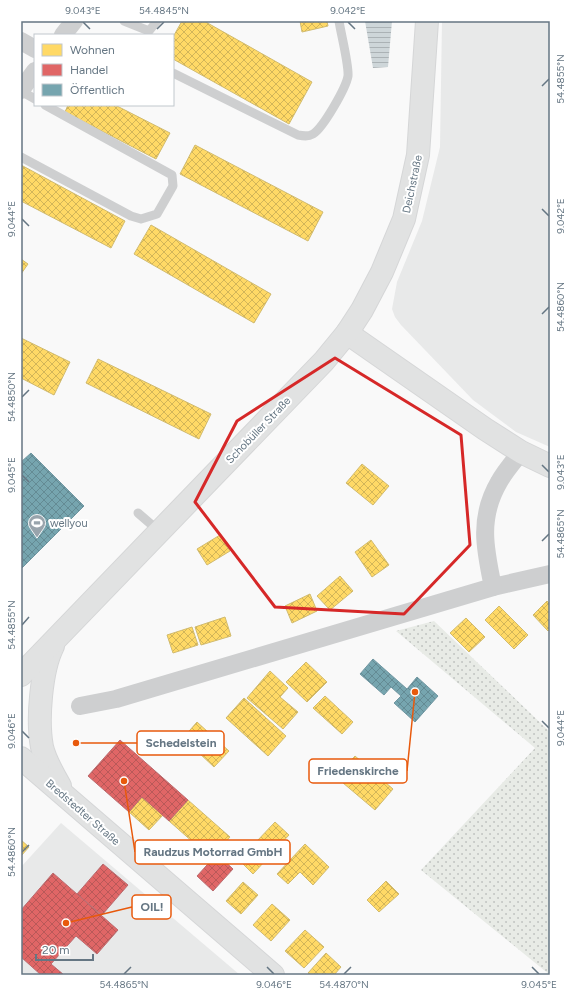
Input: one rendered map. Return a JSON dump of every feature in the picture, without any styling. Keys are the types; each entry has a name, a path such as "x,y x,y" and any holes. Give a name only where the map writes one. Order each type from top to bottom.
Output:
{"main road":[{"name":"Deichstraße","path":"347,333 382,272 404,219 418,155 424,84 427,21"},
{"path":"347,333 396,369 521,452 550,466"},
{"name":"Schobüller Straße","path":"21,675 324,361 347,333"},
{"path":"60,634 50,652 43,675 41,734 42,747 47,760 65,796"},
{"name":"Bredstedter Straße","path":"21,758 273,975"}],"street":[{"path":"64,34 74,21"},
{"path":"21,41 34,48"},
{"path":"21,90 34,72"},
{"path":"493,587 484,539 486,513 499,482 521,452"},
{"path":"80,706 116,699 493,587 550,574"}],"lane":[{"path":"124,21 149,33 157,21"},
{"path":"174,73 298,135 305,137 312,135 322,125 348,76 339,21"},
{"path":"21,90 34,98"},
{"path":"21,157 131,216 141,219 157,214 173,186 172,175 47,106"},
{"path":"138,513 160,532"}],"highlighted area":[{"path":"335,358 461,435 470,545 404,614 275,607 195,502 237,421"}],"shaded area":[{"path":"365,21 392,21 388,67 373,68"},
{"path":"442,21 550,21 550,447 516,432 473,400 401,325 395,317 392,309 397,282 422,221 440,147"},
{"path":"434,621 550,732 550,975 421,870 535,748 396,631"},
{"path":"61,823 240,975 21,975 21,867"}],"building: Wohnen":[{"path":"182,21 204,21 312,82 289,124 174,60 174,35"},
{"path":"300,21 327,21 328,26 302,32"},
{"path":"68,106 117,106 170,133 156,159 65,112"},
{"path":"195,145 323,212 308,241 180,174"},
{"path":"21,165 125,221 111,248 21,201"},
{"path":"151,225 271,294 254,323 134,254"},
{"path":"21,259 28,264 21,274"},
{"path":"21,338 70,362 54,395 21,378"},
{"path":"98,359 211,414 199,439 86,383"},
{"path":"362,464 389,486 373,505 346,483"},
{"path":"220,535 230,551 207,565 197,549"},
{"path":"371,540 389,565 372,577 355,552"},
{"path":"340,576 353,591 330,610 317,596"},
{"path":"310,594 317,611 292,623 285,606"},
{"path":"547,601 550,604 550,629 548,631 533,615"},
{"path":"499,606 528,635 514,649 485,620"},
{"path":"225,617 231,636 201,645 195,627"},
{"path":"466,618 485,637 469,652 450,633"},
{"path":"192,627 198,645 173,653 167,635"},
{"path":"306,662 327,682 307,702 286,682"},
{"path":"270,671 288,688 280,697 298,712 283,729 247,698"},
{"path":"325,696 353,722 342,734 313,708"},
{"path":"244,698 286,736 268,756 226,718"},
{"path":"197,722 229,751 214,767 183,738"},
{"path":"355,756 393,789 375,810 336,777"},
{"path":"142,797 163,815 149,830 129,812"},
{"path":"188,800 230,837 211,858 169,821"},
{"path":"275,822 289,835 253,874 239,860"},
{"path":"21,840 29,847 21,856"},
{"path":"305,844 329,867 313,885 300,872 288,884 277,874"},
{"path":"386,881 399,894 379,912 367,900"},
{"path":"243,882 258,895 241,914 226,901"},
{"path":"272,904 290,920 271,941 253,925"},
{"path":"305,930 324,947 304,968 285,951"},
{"path":"326,953 341,967 334,975 311,975 308,973"}],"building: Handel":[{"path":"120,740 188,800 169,821 142,797 129,812 88,776"},
{"path":"217,854 233,869 213,891 197,876"},
{"path":"103,864 128,885 102,915 77,894"},
{"path":"53,873 118,930 97,954 76,936 51,964 64,975 41,975 21,957 21,910"}],"building: Öffentlich":[{"name":"wellyou","path":"31,453 84,506 21,569 21,462"},
{"path":"373,659 407,689 417,677 438,696 415,722 394,703 401,696 391,687 384,695 360,674"}],"place":[{"name":"wellyou","path":"37,538"},
{"name":"Friedenskirche","path":"415,692"},
{"name":"Schedelstein","path":"76,743"},
{"name":"Raudzus Motorrad GmbH","path":"124,781"},
{"name":"OIL!","path":"66,923"}]}
